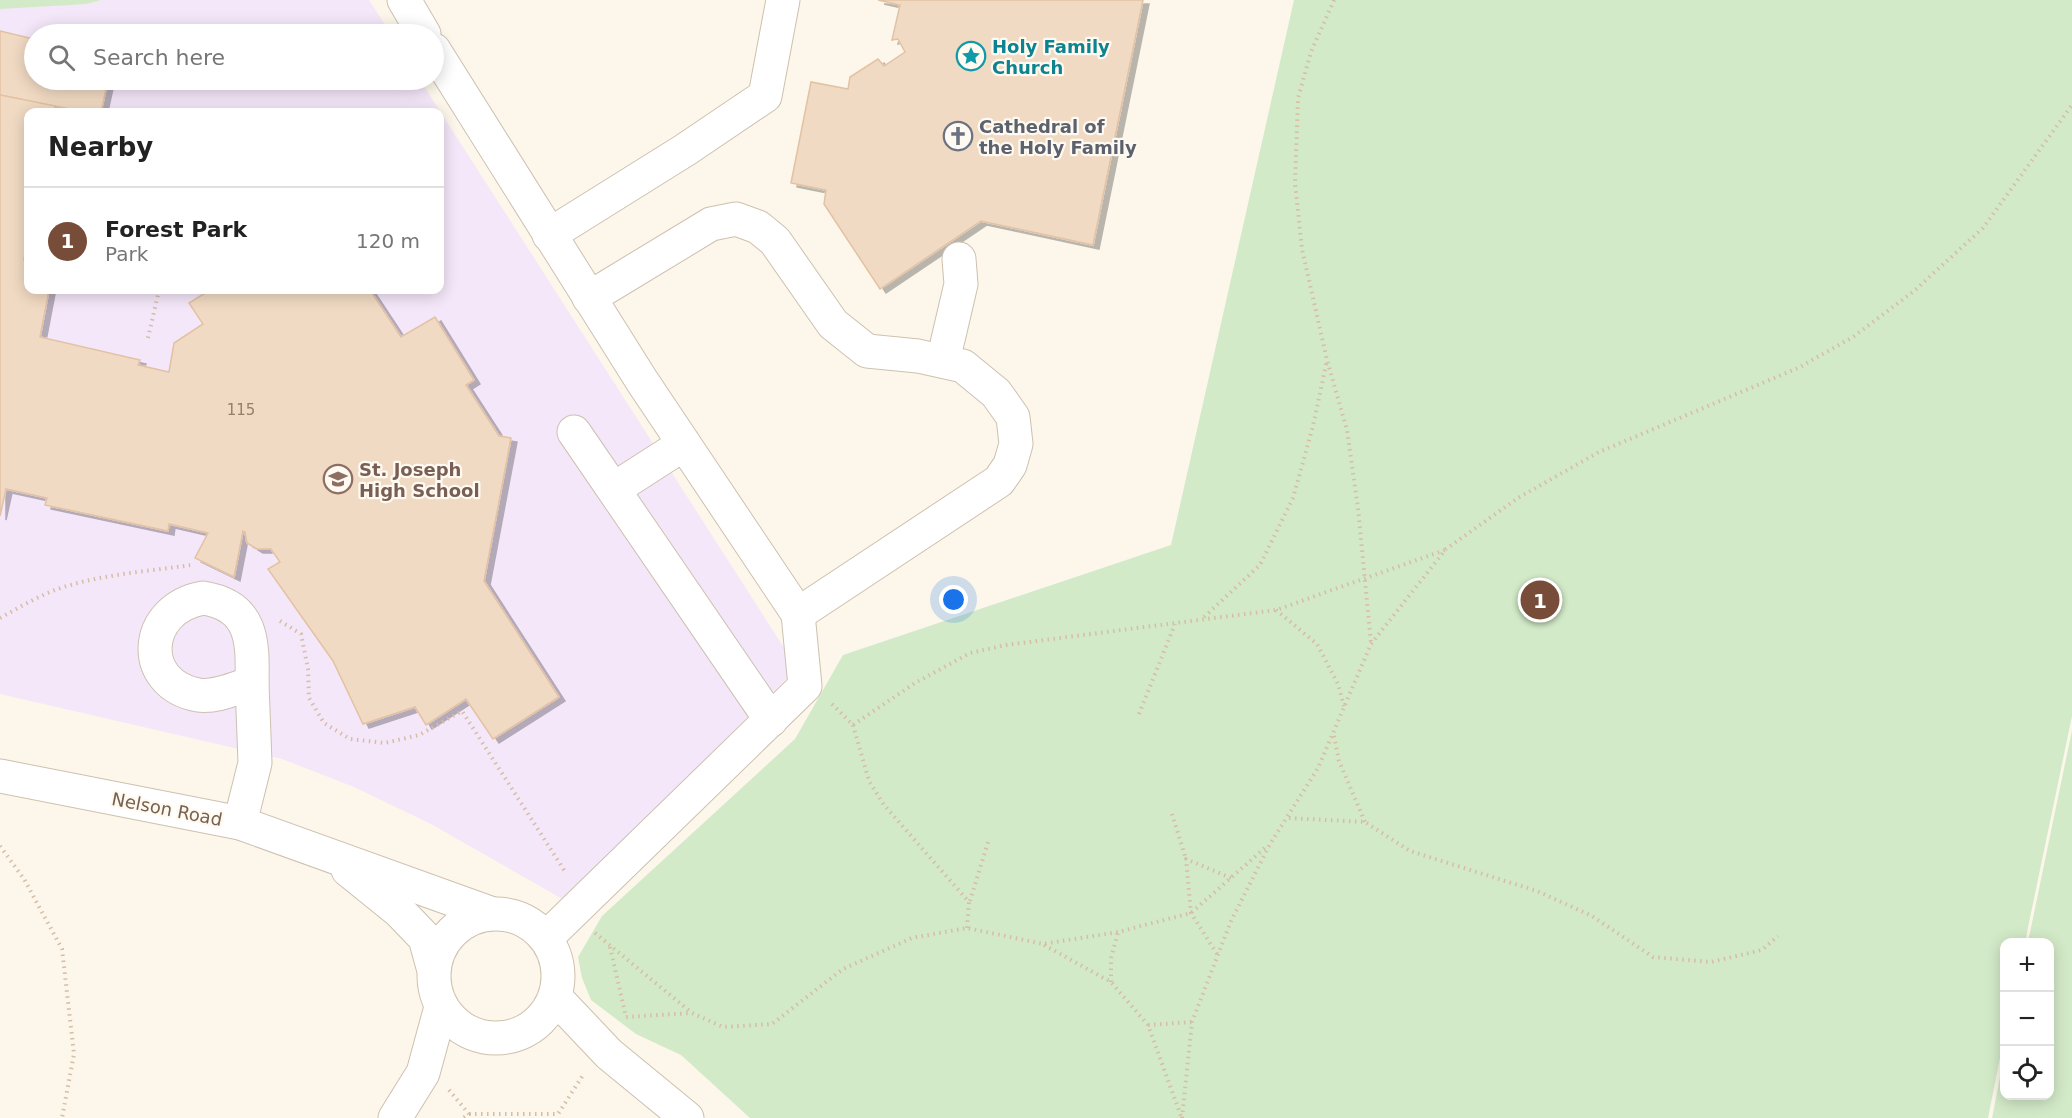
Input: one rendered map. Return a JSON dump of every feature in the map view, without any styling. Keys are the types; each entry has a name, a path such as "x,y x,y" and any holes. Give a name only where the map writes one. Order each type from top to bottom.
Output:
{"street":[{"path":"549,235 685,150 765,96 783,0"},
{"path":"444,66 589,298 798,614 805,686 546,938"},
{"path":"589,298 711,224 736,219 758,227 775,241 832,324 867,351 918,356 963,366 996,393 1014,417 1016,444 1010,465 999,481 798,614"},
{"path":"943,362 961,284 959,259"},
{"path":"574,432 771,720"},
{"path":"614,489 684,444"},
{"path":"240,823 255,763 252,683"},
{"name":"Nelson Road","path":"0,776 240,823 490,913"},
{"name":"Nelson Road","path":"330,855 400,912 425,938 434,967"},
{"path":"490,913 511,915 531,924 546,938 555,957 558,977 555,997 545,1015 530,1028 511,1036 491,1038 471,1034 454,1023 441,1007 435,988 434,967 440,947 452,930 470,919 490,913"},
{"path":"555,997 609,1054 687,1118"},
{"path":"435,1080 441,1007"},
{"path":"530,1028 609,1054"},
{"path":"395,1118 435,1080 471,1034"}],"path":[{"path":"1334,0 1311,52 1298,98 1295,183 1302,249 1327,360 1347,430 1366,578 1371,644"},
{"path":"853,725 915,683 970,653 1006,645 1174,624 1203,617 1276,610 1446,549 1518,498 1599,452 1798,368 1853,337 1914,291 1983,228 2072,105"},
{"path":"148,338 158,294"},
{"path":"1203,617 1260,565 1293,498 1313,426 1327,360"},
{"path":"1182,1118 1192,1022 1231,921 1270,844 1289,818 1334,735 1371,644 1446,549"},
{"path":"1276,610 1317,644 1338,684 1344,706"},
{"path":"1139,714 1174,624"},
{"path":"805,686 827,699 853,725 869,781 884,805 969,902"},
{"path":"1334,735 1339,761 1365,822"},
{"path":"487,753 577,907 610,946 692,1013 723,1027 772,1024 843,969 912,938 967,928 1043,944 1111,982 1148,1025 1182,1118"},
{"path":"1172,814 1186,859 1191,913 1218,954"},
{"path":"1289,818 1365,822 1410,851 1537,891 1592,916 1653,957 1711,962 1762,950 1778,936"},
{"path":"967,928 969,902 989,839"},
{"path":"1043,944 1118,932 1191,913 1270,844"},
{"path":"0,846 24,879 62,949 74,1054 62,1118"},
{"path":"1186,859 1231,878"},
{"path":"1111,982 1111,958 1118,932"},
{"path":"610,946 626,1017 692,1013"},
{"path":"1148,1025 1192,1022"},
{"path":"435,1080 469,1114"},
{"path":"463,1118 469,1114 558,1116 567,1099"}],"shaded area":[{"name":"St. Joseph High School","path":"101,0 369,0 385,24 24,24 24,90 426,90 438,108 24,108 24,294 444,294 444,117 797,668 566,901 431,824 354,787 282,759 0,694 0,7 87,4"}],"green space":[{"path":"0,0 101,0 87,4 0,9"},
{"path":"1294,0 2072,0 2072,716 2026,938 2000,938 2000,1058 1988,1118 750,1118 681,1055 636,1034 591,1000 582,978 578,957 602,916 795,739 843,655 1171,545"},
{"path":"2072,730 2072,1118 1992,1118 2000,1077 2000,1100 2054,1100 2054,938 2029,938"}],"building":[{"name":"Cathedral of the Holy Family","path":"878,0 1143,0 1093,245 981,221 880,289 824,204 826,190 791,183 811,82 848,89 850,77 878,59 884,66 905,52 898,39 892,40 900,5"},
{"path":"0,31 24,37 24,90 106,90 102,108 64,108 0,95"},
{"path":"0,95 55,106 55,108 24,108 24,294 48,294 40,337 140,360 138,365 169,372 174,343 203,324 189,303 204,294 373,294 401,337 435,317 474,380 466,385 499,436 511,438 484,581 559,697 493,739 466,699 426,725 415,707 363,724 333,661 268,569 280,562 271,549 257,549 247,543 245,532 243,531 234,577 195,558 208,533 169,524 168,531 45,505 47,498 6,489 0,516"}],"place":[{"name":"Holy Family Church","path":"971,56"},
{"name":"Cathedral of the Holy Family","path":"958,136"},
{"name":"St. Joseph High School","path":"338,479"},
{"name":"Forest Park","path":"1540,600"}]}
